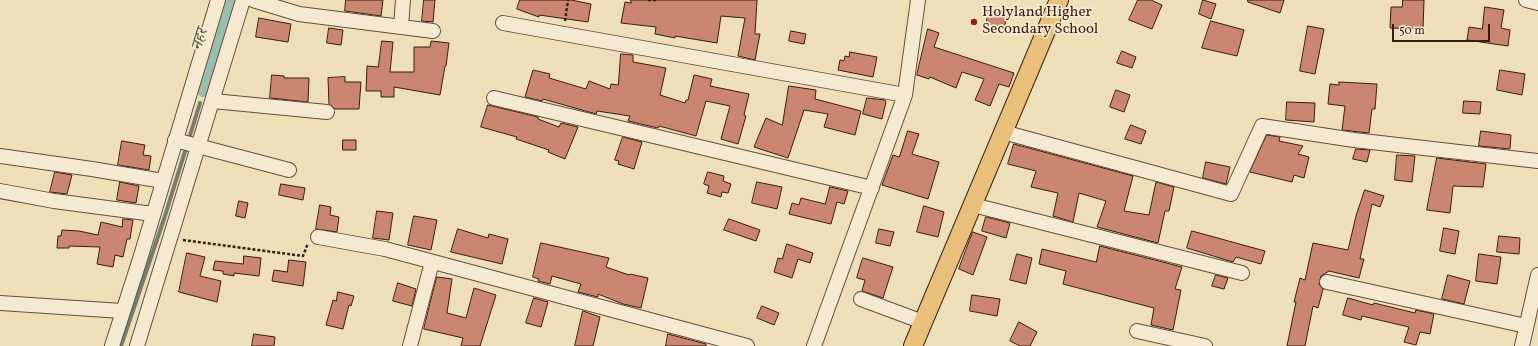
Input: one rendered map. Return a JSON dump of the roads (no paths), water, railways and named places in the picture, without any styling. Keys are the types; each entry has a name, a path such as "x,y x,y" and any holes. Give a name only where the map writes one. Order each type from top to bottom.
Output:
{"main road":[{"path":"913,346 1059,0"}],"street":[{"path":"112,346 218,0"},
{"path":"138,346 243,0"},
{"path":"253,0 299,14 433,31"},
{"path":"401,27 403,0"},
{"path":"814,346 905,96 918,0"},
{"path":"1526,0 1538,3"},
{"path":"503,23 905,96"},
{"path":"494,98 872,188"},
{"path":"212,101 327,112"},
{"path":"1004,132 1230,194 1262,126 1354,140 1538,161"},
{"path":"175,140 199,145 289,170"},
{"path":"0,156 162,181"},
{"path":"0,191 54,201 153,214"},
{"path":"973,205 1242,273"},
{"path":"318,237 385,249 747,346"},
{"path":"410,346 432,262"},
{"path":"1522,346 1538,276"},
{"path":"1327,282 1526,326"},
{"path":"861,299 924,322"},
{"path":"0,303 122,311"},
{"path":"1137,331 1205,346"}],"waterway":[{"name":"नहर","path":"203,90 230,0"},
{"path":"121,346 164,219 200,103"}],"place":[{"name":"Holyland Higher Secondary School","path":"974,22"}]}
